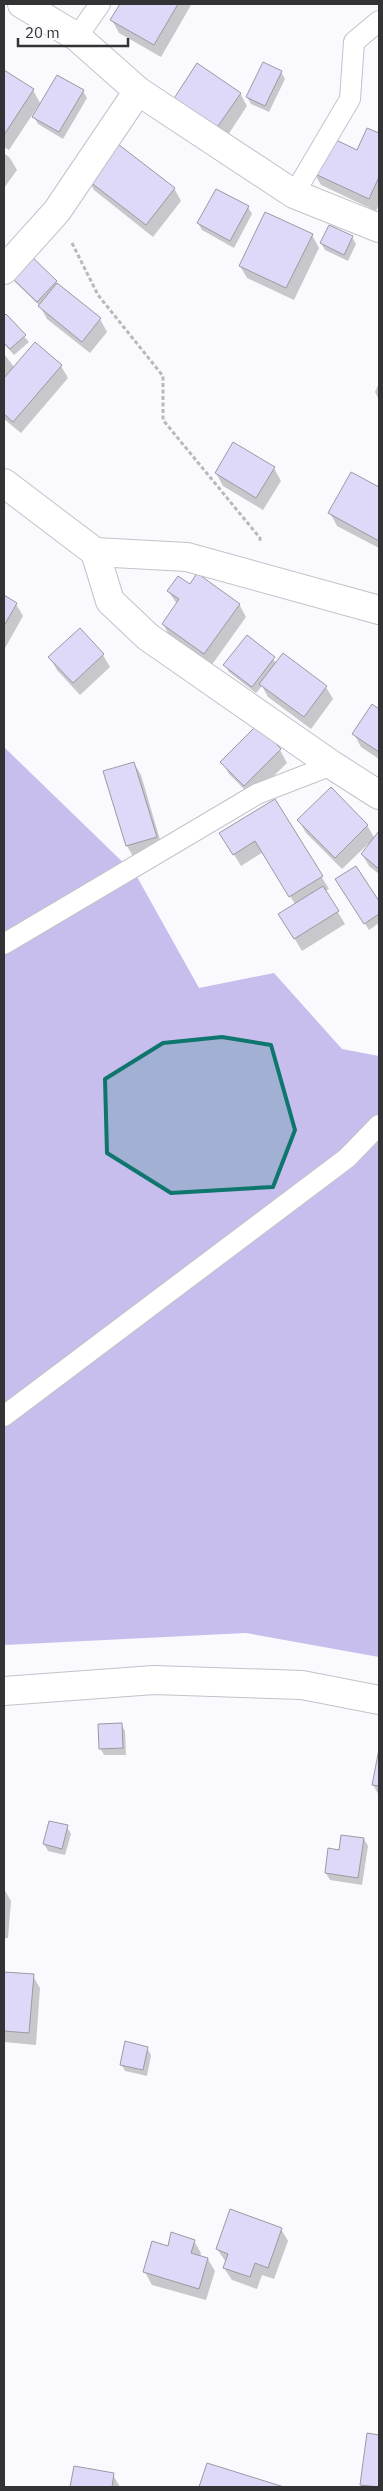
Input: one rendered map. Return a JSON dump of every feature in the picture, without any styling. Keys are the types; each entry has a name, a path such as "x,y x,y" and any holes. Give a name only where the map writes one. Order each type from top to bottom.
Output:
{"street":[{"path":"22,4 77,37 138,91 294,194 379,228"},
{"path":"4,270 57,211 138,91"},
{"path":"4,484 95,552 186,557 379,609"},
{"path":"95,552 110,601 148,638 332,765 379,795"},
{"path":"4,1691 154,1680 302,1685 379,1700"}],"lane":[{"path":"77,37 100,4"},
{"path":"294,194 350,99 354,42 379,22"},
{"path":"4,944 257,794 332,765"},
{"path":"4,1416 347,1158 379,1124"}],"path":[{"path":"57,211 98,295 163,376 163,420 260,538 260,576"}],"highlighted area":[{"path":"222,1037 271,1045 295,1130 273,1187 171,1193 107,1153 105,1079 163,1043"}],"shaded area":[{"path":"4,747 136,875 199,988 274,973 342,1049 379,1056 379,1657 246,1633 4,1645"}],"building":[{"path":"120,4 178,4 154,45 110,20"},
{"path":"263,62 282,71 265,106 246,97"},
{"path":"197,63 241,93 216,129 173,100"},
{"path":"4,70 34,89 4,135"},
{"path":"57,75 84,90 59,132 32,117"},
{"path":"367,128 379,133 379,177 369,199 313,173 330,137 357,150"},
{"path":"114,141 175,188 146,225 85,178"},
{"path":"216,189 249,206 230,241 197,223"},
{"path":"265,212 313,234 286,288 239,266"},
{"path":"329,225 353,236 344,255 320,243"},
{"path":"29,254 57,281 37,302 9,275"},
{"path":"57,283 101,318 82,342 38,306"},
{"path":"6,314 26,335 10,349 4,343 4,316"},
{"path":"35,342 62,365 13,422 4,414 4,378"},
{"path":"233,442 275,467 256,498 215,473"},
{"path":"351,472 379,487 379,541 328,513"},
{"path":"197,573 240,604 204,654 162,624 179,599 167,591 178,576 190,584"},
{"path":"4,595 17,603 4,626"},
{"path":"80,628 104,654 73,683 48,657"},
{"path":"247,635 275,657 252,687 223,665"},
{"path":"283,653 327,686 304,717 259,684"},
{"path":"372,704 379,709 379,752 352,734"},
{"path":"257,725 281,749 244,786 220,762"},
{"path":"134,762 157,837 126,846 103,771"},
{"path":"331,787 368,825 335,858 297,820"},
{"path":"275,799 323,876 289,897 255,841 233,855 219,833"},
{"path":"379,831 379,869 361,854"},
{"path":"356,866 379,901 379,914 364,924 335,879"},
{"path":"323,886 339,911 294,939 278,914"},
{"path":"122,1723 123,1748 99,1749 98,1724"},
{"path":"379,1749 379,1786 372,1785"},
{"path":"49,1821 68,1825 62,1849 43,1844"},
{"path":"341,1835 364,1838 358,1878 325,1873 328,1848 339,1850"},
{"path":"4,1972 34,1974 29,2033 4,2031"},
{"path":"125,2041 148,2047 143,2070 120,2065"},
{"path":"230,2209 282,2228 268,2268 255,2263 250,2277 223,2268 228,2254 216,2249"},
{"path":"171,2232 195,2240 191,2253 208,2258 199,2289 143,2272 152,2241 168,2246"},
{"path":"367,2433 379,2435 379,2487 360,2485"},
{"path":"207,2463 284,2487 199,2487"},
{"path":"74,2466 114,2473 112,2487 70,2487"}]}
